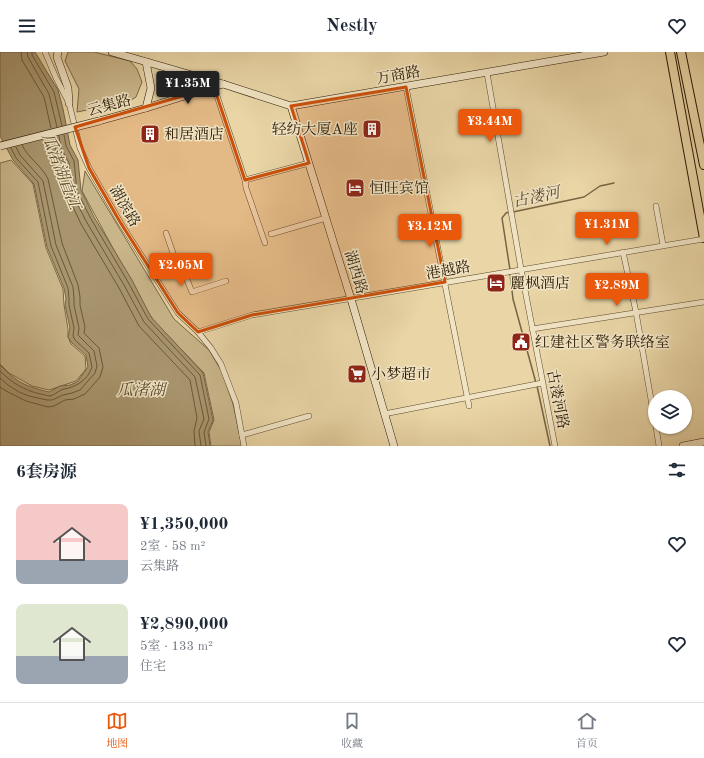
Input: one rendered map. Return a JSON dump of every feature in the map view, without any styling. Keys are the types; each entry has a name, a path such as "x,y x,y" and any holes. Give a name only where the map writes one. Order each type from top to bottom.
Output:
{"main road":[{"path":"670,52 704,238"},
{"path":"681,52 704,165"}],"street":[{"name":"湖滨路","path":"45,52 69,103 80,148 89,168 120,222 178,314 198,332 211,348 221,364 236,403 244,446"},
{"path":"58,52 57,57 68,88 69,103"},
{"path":"112,52 223,84 292,106"},
{"name":"万商路","path":"292,106 604,52"},
{"path":"146,62 151,88 146,108"},
{"name":"古溇河路","path":"487,73 532,329 538,384 554,446"},
{"name":"云集路","path":"0,146 146,108 223,84"},
{"path":"214,87 265,243"},
{"path":"406,87 469,406"},
{"name":"湖西路","path":"292,106 394,446"},
{"path":"245,180 309,163"},
{"path":"656,206 663,245"},
{"path":"271,234 326,218"},
{"path":"166,233 174,256 185,275 192,292 226,281"},
{"name":"港越路","path":"198,332 252,315 704,238"},
{"path":"623,252 636,312 649,390"},
{"path":"532,329 704,302"},
{"path":"384,414 538,384"},
{"path":"242,435 310,416"},
{"path":"657,434 659,446"},
{"path":"682,446 704,442"}],"highlighted area":[{"path":"214,87 245,180 309,163 291,106 406,87 445,282 252,315 198,332 178,313 120,222 89,168 75,127"}],"shaded area":[{"path":"68,52 94,52 130,61 137,69 142,82 136,97 128,102 77,112 79,89 65,61"},
{"path":"11,160 33,184 46,248 63,289 68,337 71,344 85,356 86,369 76,381 49,390 32,386 9,373 0,364 0,163"},
{"path":"85,171 174,319 209,350 222,372 233,404 242,446 211,446 209,432 214,420 204,373 155,322 146,309 82,191"}],"water":[{"name":"瓜渚湖","path":"0,52 35,52 58,90 70,145 78,160 81,190 94,217 132,280 151,317 203,373 213,420 208,432 210,446 0,446 0,365 22,383 49,392 60,386 70,385 77,382 88,367 86,355 72,343 68,337 70,328 65,305 66,299 64,288 47,247 34,184 13,160 0,136"}],"waterway":[{"name":"古溇河","path":"513,212 584,197 600,186 614,183"},
{"name":"古溇河","path":"509,212 502,218 510,270"},
{"name":"古溇河","path":"510,274 513,299 536,383"},
{"name":"古溇河","path":"537,386 550,446"}],"place":[{"name":"轻纺大厦A座","path":"372,129"},
{"name":"和居酒店","path":"150,134"},
{"name":"恒旺宾馆","path":"355,188"},
{"name":"麗枫酒店","path":"496,283"},
{"name":"红建社区警务联络室","path":"521,342"},
{"name":"小梦超市","path":"357,374"}],"water label":[{"name":"瓜渚湖直江","path":"62,171"}]}
